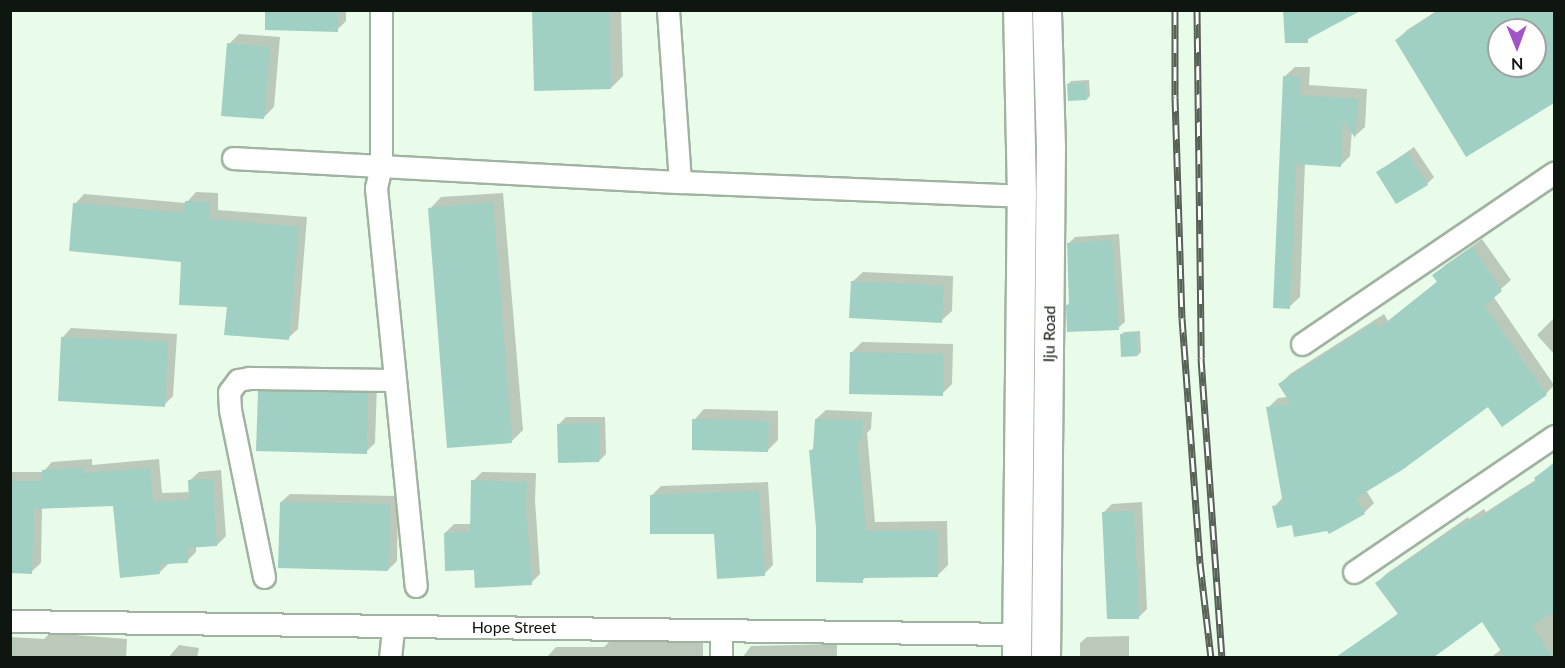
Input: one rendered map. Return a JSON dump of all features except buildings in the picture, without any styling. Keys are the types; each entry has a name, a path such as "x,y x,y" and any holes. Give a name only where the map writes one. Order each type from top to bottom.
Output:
{"main road":[{"name":"Iju Road","path":"1017,646 1022,196 1018,10"},
{"name":"Iju Road","path":"1046,657 1051,148 1047,10"}],"street":[{"path":"381,10 381,166 376,188 416,586"},
{"path":"668,10 680,182"},
{"path":"233,158 680,182 1022,196"},
{"path":"1302,344 1554,173"},
{"path":"264,577 230,410 229,392 238,380 249,378 395,380"},
{"path":"1354,572 1554,436"},
{"name":"Hope Street","path":"10,621 721,630 1017,646"},
{"path":"390,657 393,627"},
{"path":"721,630 721,657"}],"railway":[{"path":"1175,10 1175,97 1182,318 1200,563 1211,658"},
{"path":"1197,10 1201,358 1222,658"}]}
